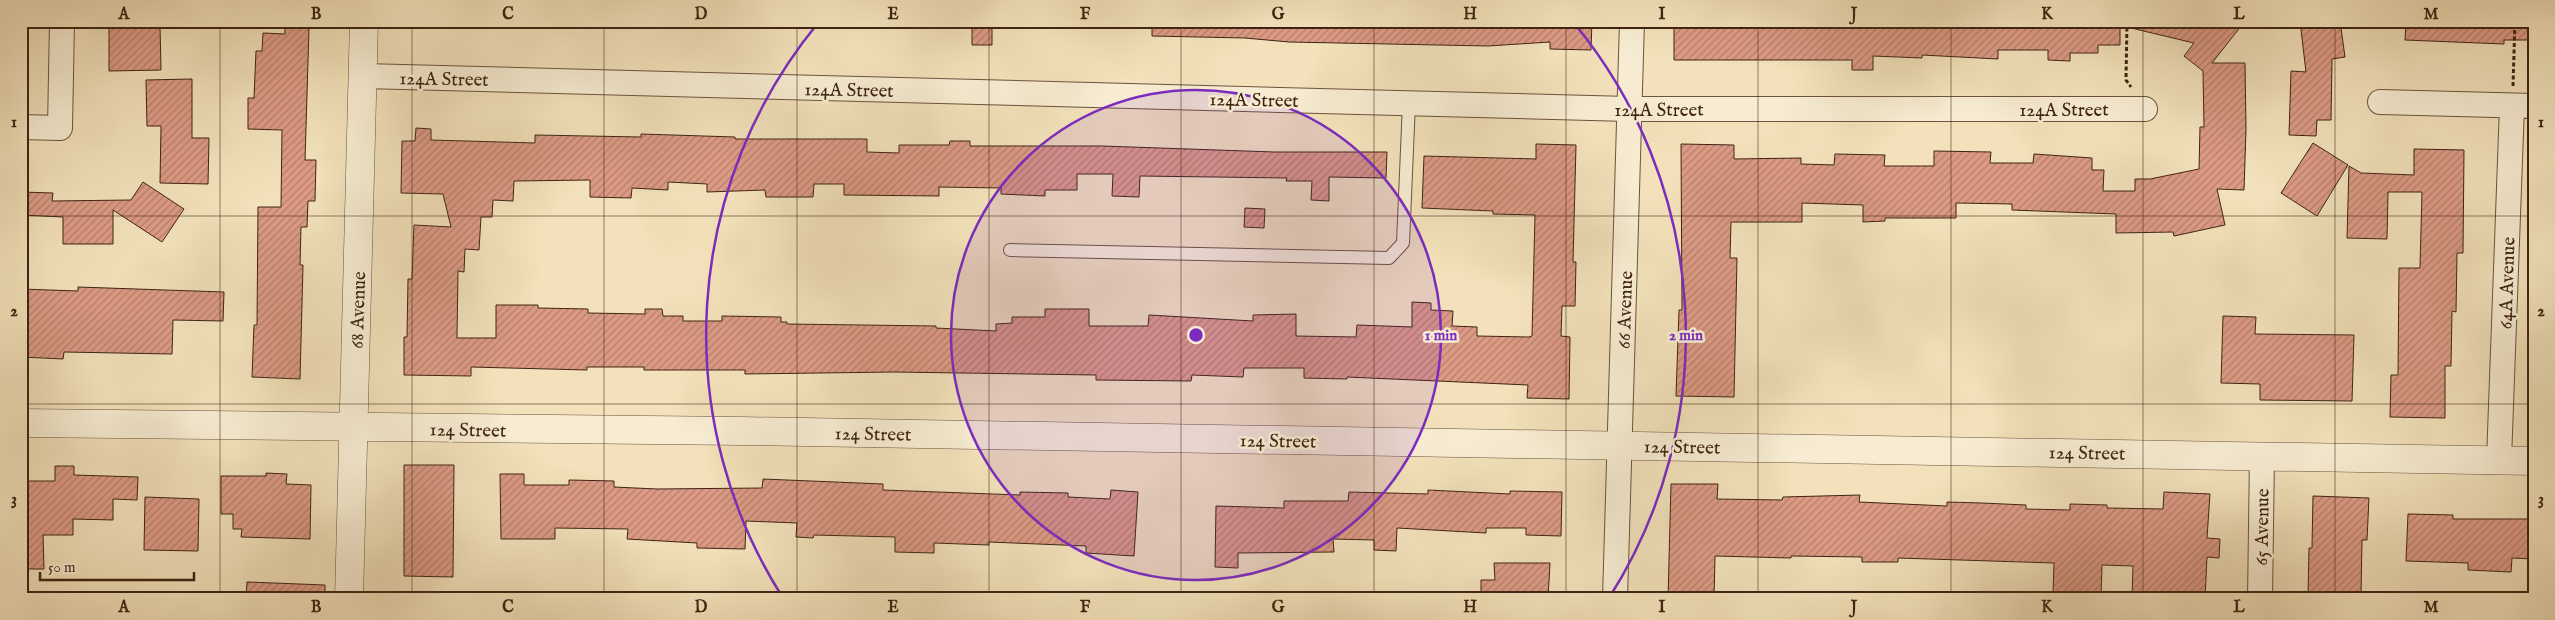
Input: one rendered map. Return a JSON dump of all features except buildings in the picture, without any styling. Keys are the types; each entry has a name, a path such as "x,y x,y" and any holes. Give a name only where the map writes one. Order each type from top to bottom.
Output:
{"street":[{"path":"21,127 60,128 62,21"},
{"name":"68 Avenue","path":"349,599 364,21"},
{"name":"66 Avenue","path":"1615,599 1632,21"},
{"name":"124A Street","path":"363,76 1629,109 2145,109"},
{"path":"2380,102 2523,106"},
{"name":"64A Avenue","path":"2499,460 2523,106"},
{"name":"124 Street","path":"21,423 761,431 2534,461"},
{"name":"65 Avenue","path":"2260,599 2262,455"}],"lane":[{"path":"1010,250 1389,258 1403,243 1409,103"}],"path":[{"path":"2127,21 2126,80 2145,109"},
{"path":"2515,21 2523,106"}]}
